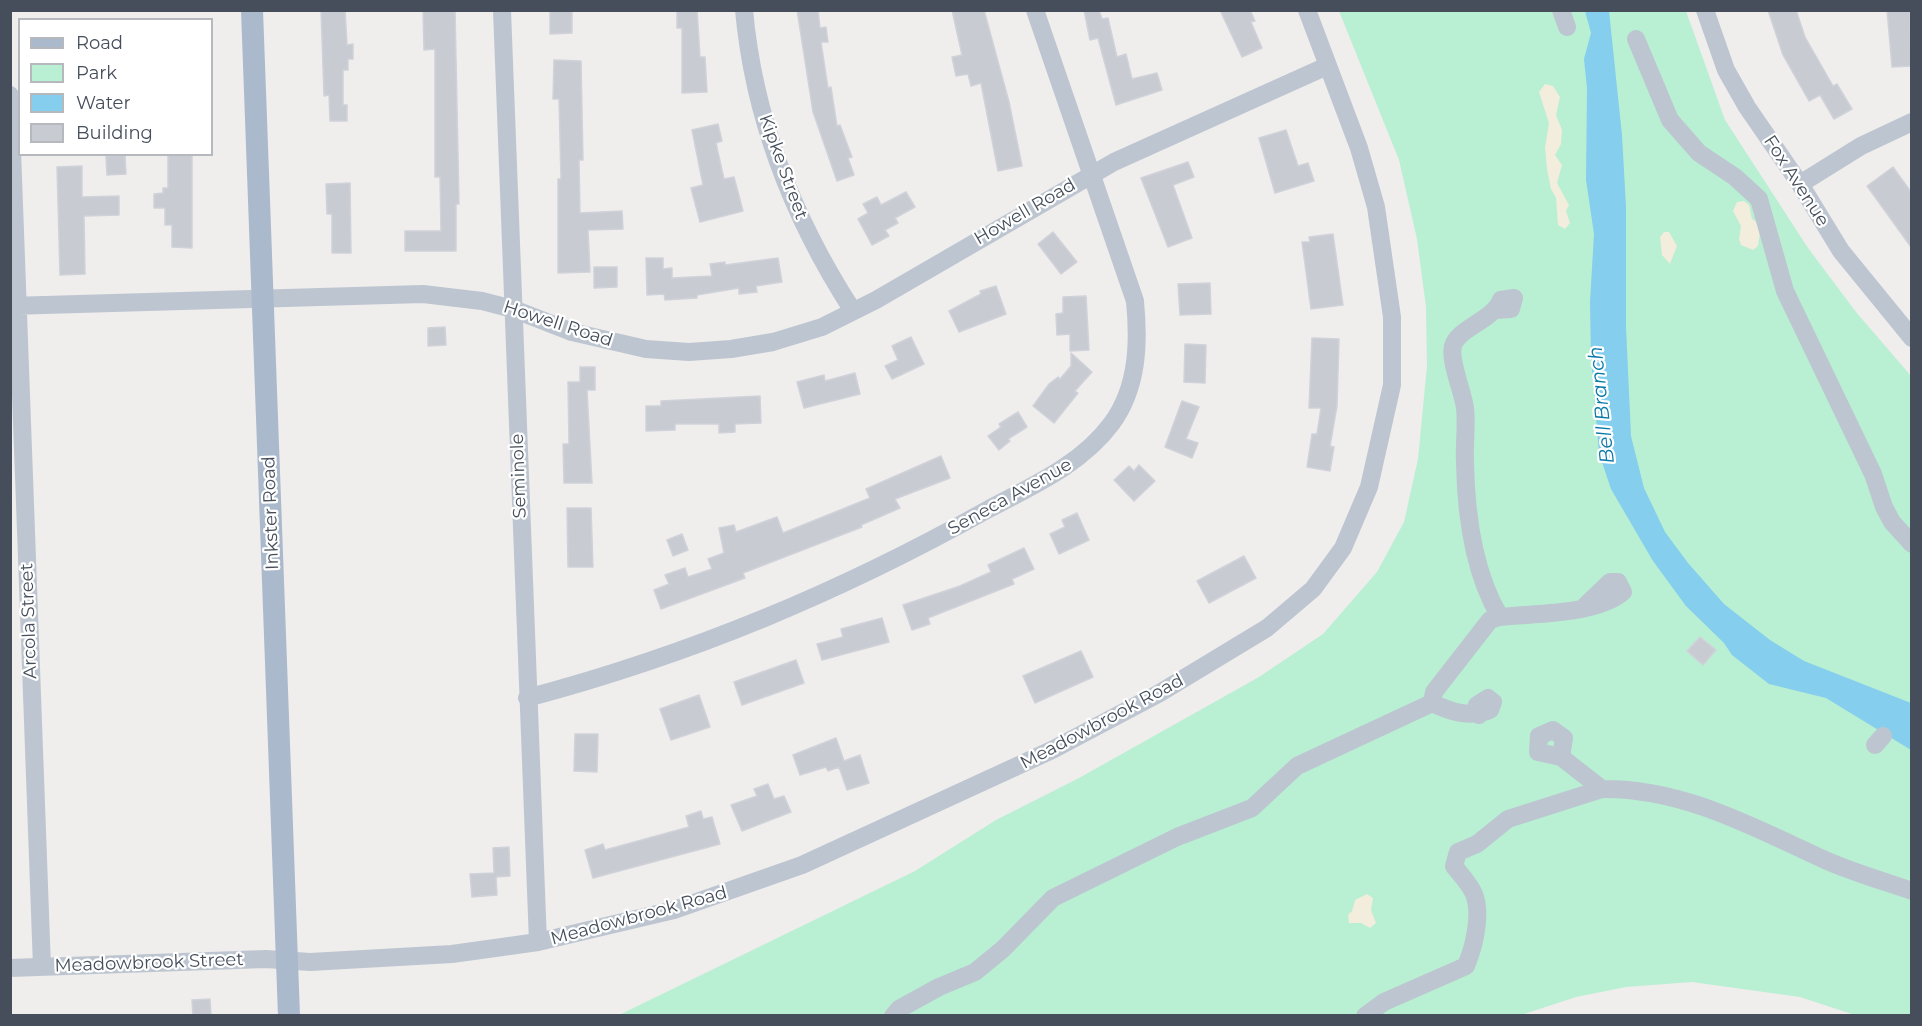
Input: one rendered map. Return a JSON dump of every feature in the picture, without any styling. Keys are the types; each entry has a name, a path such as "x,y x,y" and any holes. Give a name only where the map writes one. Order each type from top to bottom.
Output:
{"main road":[{"name":"Inkster Road","path":"252,10 289,1016"}],"street":[{"name":"Seminole","path":"502,10 538,942"},
{"name":"Kipke Street","path":"744,10 758,97 777,161 808,234 853,311"},
{"name":"Seneca Avenue","path":"527,698 675,654 837,588 906,555 1064,468 1092,446 1113,421 1126,396 1135,366 1138,331 1135,301 1129,278 1090,174 1035,10"},
{"name":"Meadowbrook Road","path":"287,962 452,954 538,942 674,910 732,892 802,866 1052,750 1158,694 1267,628 1313,589 1343,548 1370,487 1392,386 1393,351 1389,286 1376,207 1359,148 1307,10"},
{"name":"Fox Avenue","path":"1706,10 1726,70 1747,107 1800,184 1841,251 1911,338"},
{"path":"1636,39 1670,120 1699,153 1736,177 1760,199 1785,291 1873,474 1884,507 1892,522 1911,544"},
{"name":"Howell Road","path":"14,305 423,294 482,301 513,309 572,333 605,342 646,349 689,352 731,349 773,342 822,327 853,311 1090,174 1204,120 1327,66"},
{"name":"Arcola Street","path":"10,95 14,305 42,967"},
{"path":"1800,184 1861,146 1911,122"},
{"path":"1496,310 1455,340 1452,350 1465,407 1465,465 1474,556 1489,598 1500,617"},
{"path":"1432,703 1434,692 1490,620 1582,609"},
{"path":"1432,703 1451,712 1479,715"},
{"path":"893,1016 899,1009 939,987 975,972 1003,949 1053,898 1177,837 1252,808 1297,766 1432,703"},
{"path":"1561,757 1602,789"},
{"path":"1365,1016 1384,1002 1467,966 1473,948 1476,909 1474,894 1454,866 1458,852 1477,844 1508,819 1602,789 1629,789 1672,796 1748,824 1827,861 1911,891"},
{"name":"Meadowbrook Street","path":"10,968 266,959 287,962"}],"green space":[{"path":"1339,11 1686,11 1725,120 1808,248 1856,312 1911,376 1911,1015 1855,1015 1800,997 1692,982 1626,987 1576,997 1518,1016 617,1016 915,871 996,820 1079,778 1259,677 1323,634 1377,572 1404,522 1418,459 1427,366 1426,307 1417,239 1399,160"}],"sand":[{"path":"1545,84 1553,86 1560,97 1556,115 1562,130 1561,144 1555,155 1562,165 1557,183 1569,205 1566,211 1570,223 1565,229 1558,225 1556,198 1551,189 1547,169 1545,148 1549,123 1539,92"},
{"path":"1744,201 1749,205 1752,219 1761,225 1758,246 1753,250 1741,245 1739,239 1741,226 1733,211 1737,202"},
{"path":"1664,232 1669,232 1677,246 1670,264 1662,255 1660,237"},
{"path":"1367,894 1373,898 1371,910 1376,923 1370,928 1361,923 1349,923 1348,915 1352,911 1355,900"}],"water":[{"name":"Bell Branch","path":"1585,11 1609,11 1622,135 1626,207 1626,327 1631,436 1644,488 1665,532 1688,563 1724,604 1770,640 1804,661 1911,703 1911,750 1826,698 1769,684 1732,655 1724,643 1686,606 1653,561 1611,489 1599,453 1591,358 1590,302 1594,234 1586,180 1587,88 1584,59 1591,33"}],"building":[{"path":"321,10 345,10 347,45 353,44 353,59 348,59 348,70 343,70 343,105 347,105 347,121 330,121 329,95 324,96"},
{"path":"423,10 455,10 459,204 456,204 456,251 405,251 405,231 441,231 440,177 435,177 435,49 424,50"},
{"path":"550,10 572,10 572,33 550,34"},
{"path":"677,10 697,10 700,57 705,57 707,92 682,93 682,28 677,28"},
{"path":"797,10 818,10 820,28 826,27 828,42 821,42 828,88 831,87 837,126 840,125 852,157 848,158 854,175 837,181 813,112"},
{"path":"952,10 984,10 1009,102 1022,166 998,171 981,83 971,86 968,74 956,76 952,57 962,55"},
{"path":"1084,10 1099,10 1102,19 1108,18 1117,57 1126,54 1132,79 1157,73 1162,90 1116,105 1098,38 1090,40"},
{"path":"1220,10 1250,10 1255,21 1251,22 1262,48 1242,57"},
{"path":"1768,10 1796,10 1805,37 1833,86 1837,84 1852,109 1834,119 1820,95 1809,101 1783,55"},
{"path":"1887,10 1910,10 1911,66 1892,67"},
{"path":"554,60 581,61 583,160 579,160 580,213 622,211 623,229 588,230 590,272 558,273 558,179 561,179 559,99 553,99"},
{"path":"718,124 722,141 716,143 724,179 734,177 743,211 700,222 691,188 703,185 692,130"},
{"path":"1286,130 1298,166 1308,163 1314,181 1275,193 1259,138"},
{"path":"106,156 125,156 126,174 107,175"},
{"path":"168,156 192,156 192,248 172,247 172,225 165,225 165,208 154,208 154,194 163,193 163,188 168,188"},
{"path":"1188,162 1194,177 1173,185 1192,238 1168,247 1141,178"},
{"path":"82,166 82,197 119,196 119,215 84,216 85,274 60,275 57,167"},
{"path":"1893,167 1911,192 1911,247 1867,186"},
{"path":"350,183 351,253 332,253 332,214 327,214 326,184"},
{"path":"906,192 915,207 895,218 898,223 885,230 889,236 872,245 858,219 868,213 863,204 877,197 881,205"},
{"path":"1053,232 1077,262 1061,274 1038,244"},
{"path":"1333,234 1343,305 1311,309 1302,242 1310,242 1309,237"},
{"path":"646,258 663,258 663,269 672,268 672,278 712,276 710,264 725,262 725,265 778,258 782,282 756,286 757,292 739,294 739,288 697,295 697,298 665,300 664,294 647,295"},
{"path":"594,267 617,267 617,287 594,288"},
{"path":"1210,283 1211,314 1180,315 1178,284"},
{"path":"996,286 1006,314 959,332 949,311 981,294 980,291"},
{"path":"1086,296 1089,350 1070,351 1070,334 1057,335 1056,314 1063,313 1063,297"},
{"path":"445,327 446,345 428,346 428,328"},
{"path":"911,337 924,364 892,379 885,366 898,360 892,346"},
{"path":"1312,338 1339,339 1337,406 1330,446 1334,447 1330,471 1307,467 1312,434 1317,434 1321,408 1309,408"},
{"path":"1185,344 1206,345 1205,383 1184,382"},
{"path":"1071,353 1092,372 1075,391 1078,393 1054,423 1033,406 1049,384 1058,377 1060,379 1071,366"},
{"path":"580,367 595,367 595,390 587,390 592,483 564,483 563,444 569,444 568,382 580,382"},
{"path":"855,373 860,394 804,408 797,382 824,375 825,381"},
{"path":"760,396 761,423 735,424 735,432 719,433 719,424 675,424 675,430 646,431 646,406 661,406 661,401"},
{"path":"1182,401 1199,407 1186,439 1198,443 1192,458 1165,447"},
{"path":"1018,412 1027,427 1008,439 1010,441 999,450 988,436 1001,427 999,424"},
{"path":"941,456 950,478 895,499 900,508 861,525 862,527 743,573 745,578 661,609 654,590 669,584 665,575 685,568 688,577 712,569 708,559 724,553 719,528 734,525 736,532 777,517 783,533 870,498 866,489"},
{"path":"1139,465 1155,481 1134,501 1114,480 1129,466 1134,471"},
{"path":"567,508 591,508 593,567 568,567"},
{"path":"1077,513 1089,540 1059,554 1050,534 1065,527 1062,520"},
{"path":"682,534 688,550 673,556 667,540"},
{"path":"1024,548 1034,569 1012,579 1014,584 928,618 930,624 912,630 903,605 960,586 991,572 988,565"},
{"path":"1244,556 1256,578 1209,603 1197,581"},
{"path":"882,618 889,642 822,660 817,644 843,637 841,629"},
{"path":"1700,637 1716,650 1703,665 1687,651"},
{"path":"1081,651 1093,677 1035,703 1023,676"},
{"path":"796,660 804,683 742,705 734,682"},
{"path":"699,695 710,727 671,740 660,709"},
{"path":"575,734 598,734 597,772 574,771"},
{"path":"836,738 844,761 860,755 869,783 847,790 839,767 828,771 826,767 800,775 793,755"},
{"path":"768,784 774,799 784,796 791,812 742,831 731,805 757,796 754,789"},
{"path":"701,811 703,819 712,817 720,844 593,878 585,850 603,844 605,850 689,827 686,816"},
{"path":"509,847 510,876 496,877 497,895 472,897 470,874 494,873 493,848"},
{"path":"210,999 211,1016 193,1016 192,1000"}]}
